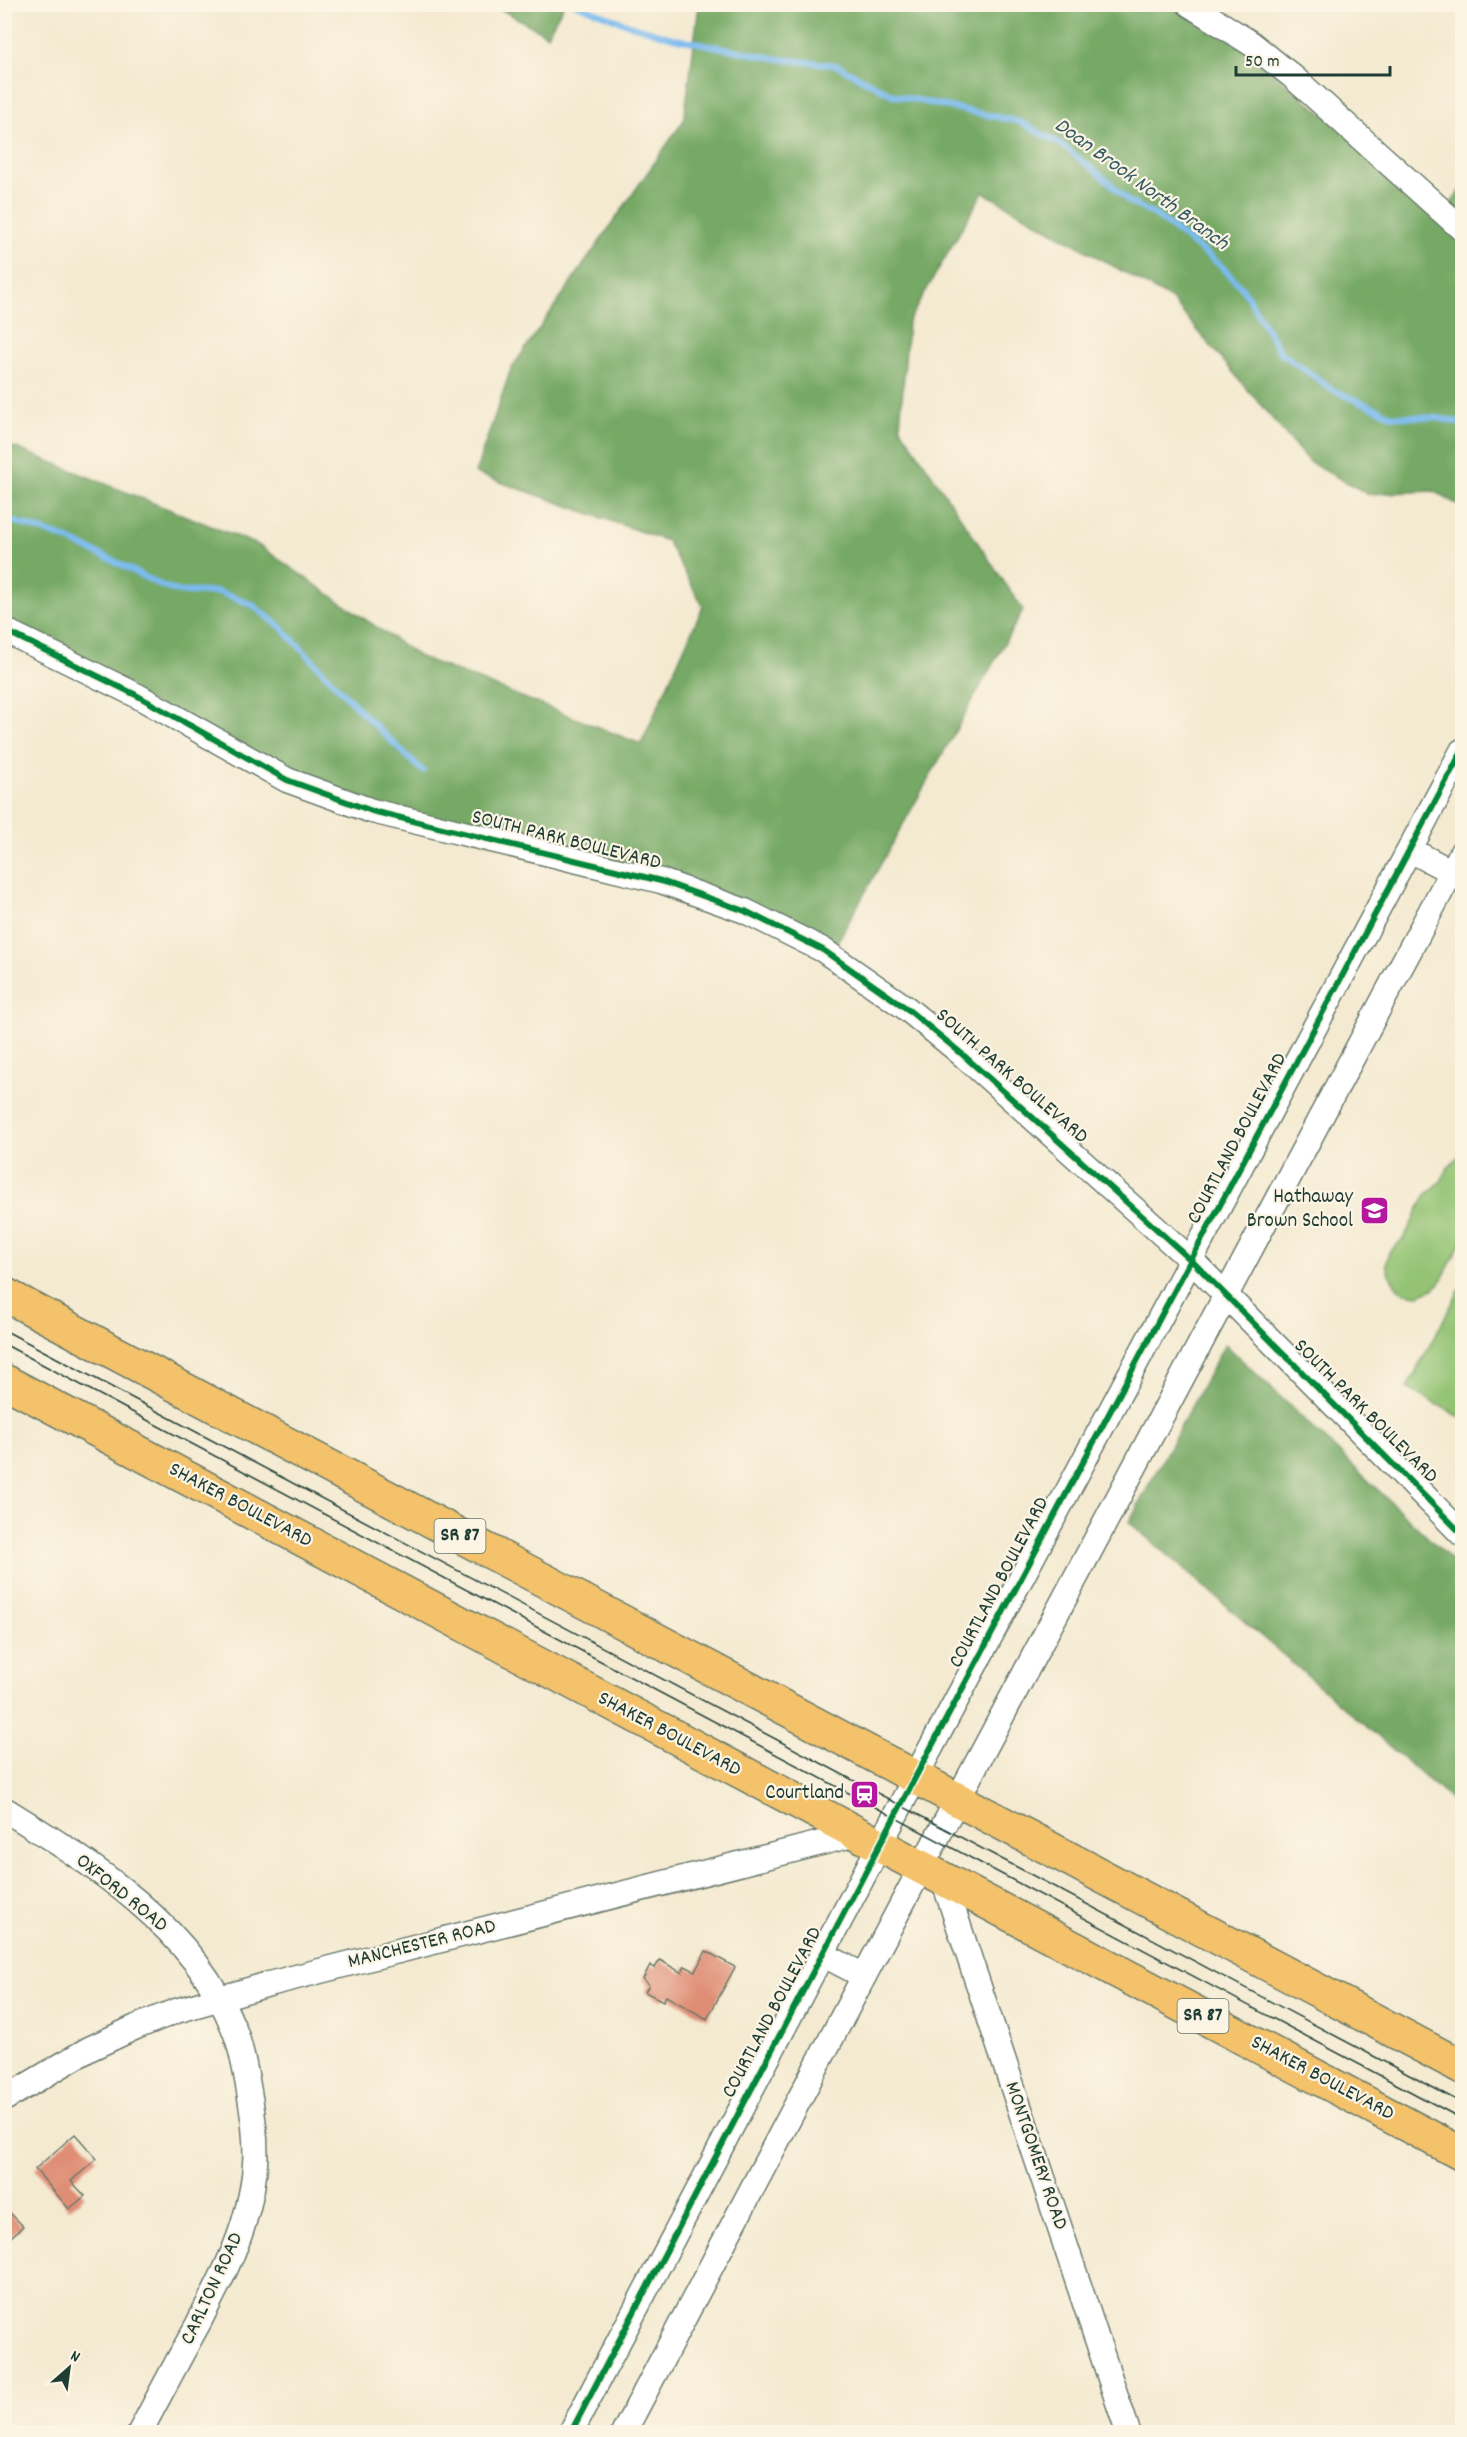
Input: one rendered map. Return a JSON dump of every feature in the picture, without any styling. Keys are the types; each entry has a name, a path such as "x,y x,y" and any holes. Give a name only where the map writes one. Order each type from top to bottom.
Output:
{"main road":[{"name":"SR 87","path":"4,1294 1462,2067"},
{"name":"SHAKER BOULEVARD","path":"4,1381 1462,2154"}],"street":[{"path":"1189,4 1252,44 1293,77 1462,229"},
{"name":"SOUTH PARK BOULEVARD","path":"4,630 136,694 287,780 372,811 661,881 745,911 823,950 906,1008 962,1054 1192,1261 1462,1534"},
{"name":"COURTLAND BOULEVARD","path":"571,2433 822,1954 868,1840 916,1777 1462,751"},
{"path":"624,2433 864,1976 932,1873 958,1799 1457,862 1410,850"},
{"name":"OXFORD ROAD","path":"4,1809 80,1859 143,1907 189,1953 219,1999"},
{"name":"MANCHESTER ROAD","path":"4,2099 89,2049 176,2011 300,1976 868,1840"},
{"name":"MONTGOMERY ROAD","path":"932,1873 1128,2433"},
{"path":"822,1954 864,1976"},
{"name":"CARLTON ROAD","path":"140,2433 231,2257 242,2228 256,2174 257,2149 246,2076 234,2029 219,1999"}],"green space":[{"path":"493,5 564,5 547,35"},
{"path":"699,5 1189,5 1444,212 1462,189 1462,507 1433,491 1368,494 1309,462 1171,299 983,192 908,322 900,427 1023,610 830,955 745,911 372,811 5,630 4,443 258,545 420,657 641,744 703,606 667,541 475,473 511,369 684,120"},
{"path":"1462,1153 1462,1241 1440,1283 1433,1289 1418,1295 1405,1293 1396,1286 1389,1274 1386,1264 1389,1252 1404,1238 1425,1196 1441,1181 1449,1166"},
{"path":"1462,1285 1462,1418 1407,1388"},
{"path":"1225,1344 1462,1570 1462,1809 1129,1522"}],"building":[{"path":"706,1951 735,1967 707,2019 666,1996 663,2001 645,1992 649,1985 643,1979 650,1965 655,1968 660,1960 682,1973 685,1966 695,1971"},
{"path":"75,2134 97,2159 71,2181 85,2196 69,2209 35,2169"},
{"path":"4,2207 23,2226 10,2238 6,2234 4,2236"}],"waterway":[{"name":"Doan Brook North Branch","path":"576,4 627,24 673,38 779,59 836,65 893,95 1020,122 1062,145 1109,182 1129,202 1155,215 1219,264 1243,289 1281,353 1335,391 1393,416 1438,418 1462,423"},
{"path":"4,518 64,538 162,586 180,592 219,592 251,604 281,627 368,719 423,771"}],"tram line":[{"path":"4,1330 1462,2103"},
{"path":"4,1344 1462,2119"}],"cycle path":[{"path":"4,630 136,695 287,780 372,811 661,881 745,911 823,950 906,1008 962,1054 1192,1261 1462,1534"},
{"path":"571,2432 926,1757 1462,751"}],"place":[{"name":"Hathaway Brown School","path":"1374,1210"},
{"name":"Courtland","path":"865,1794"}]}
